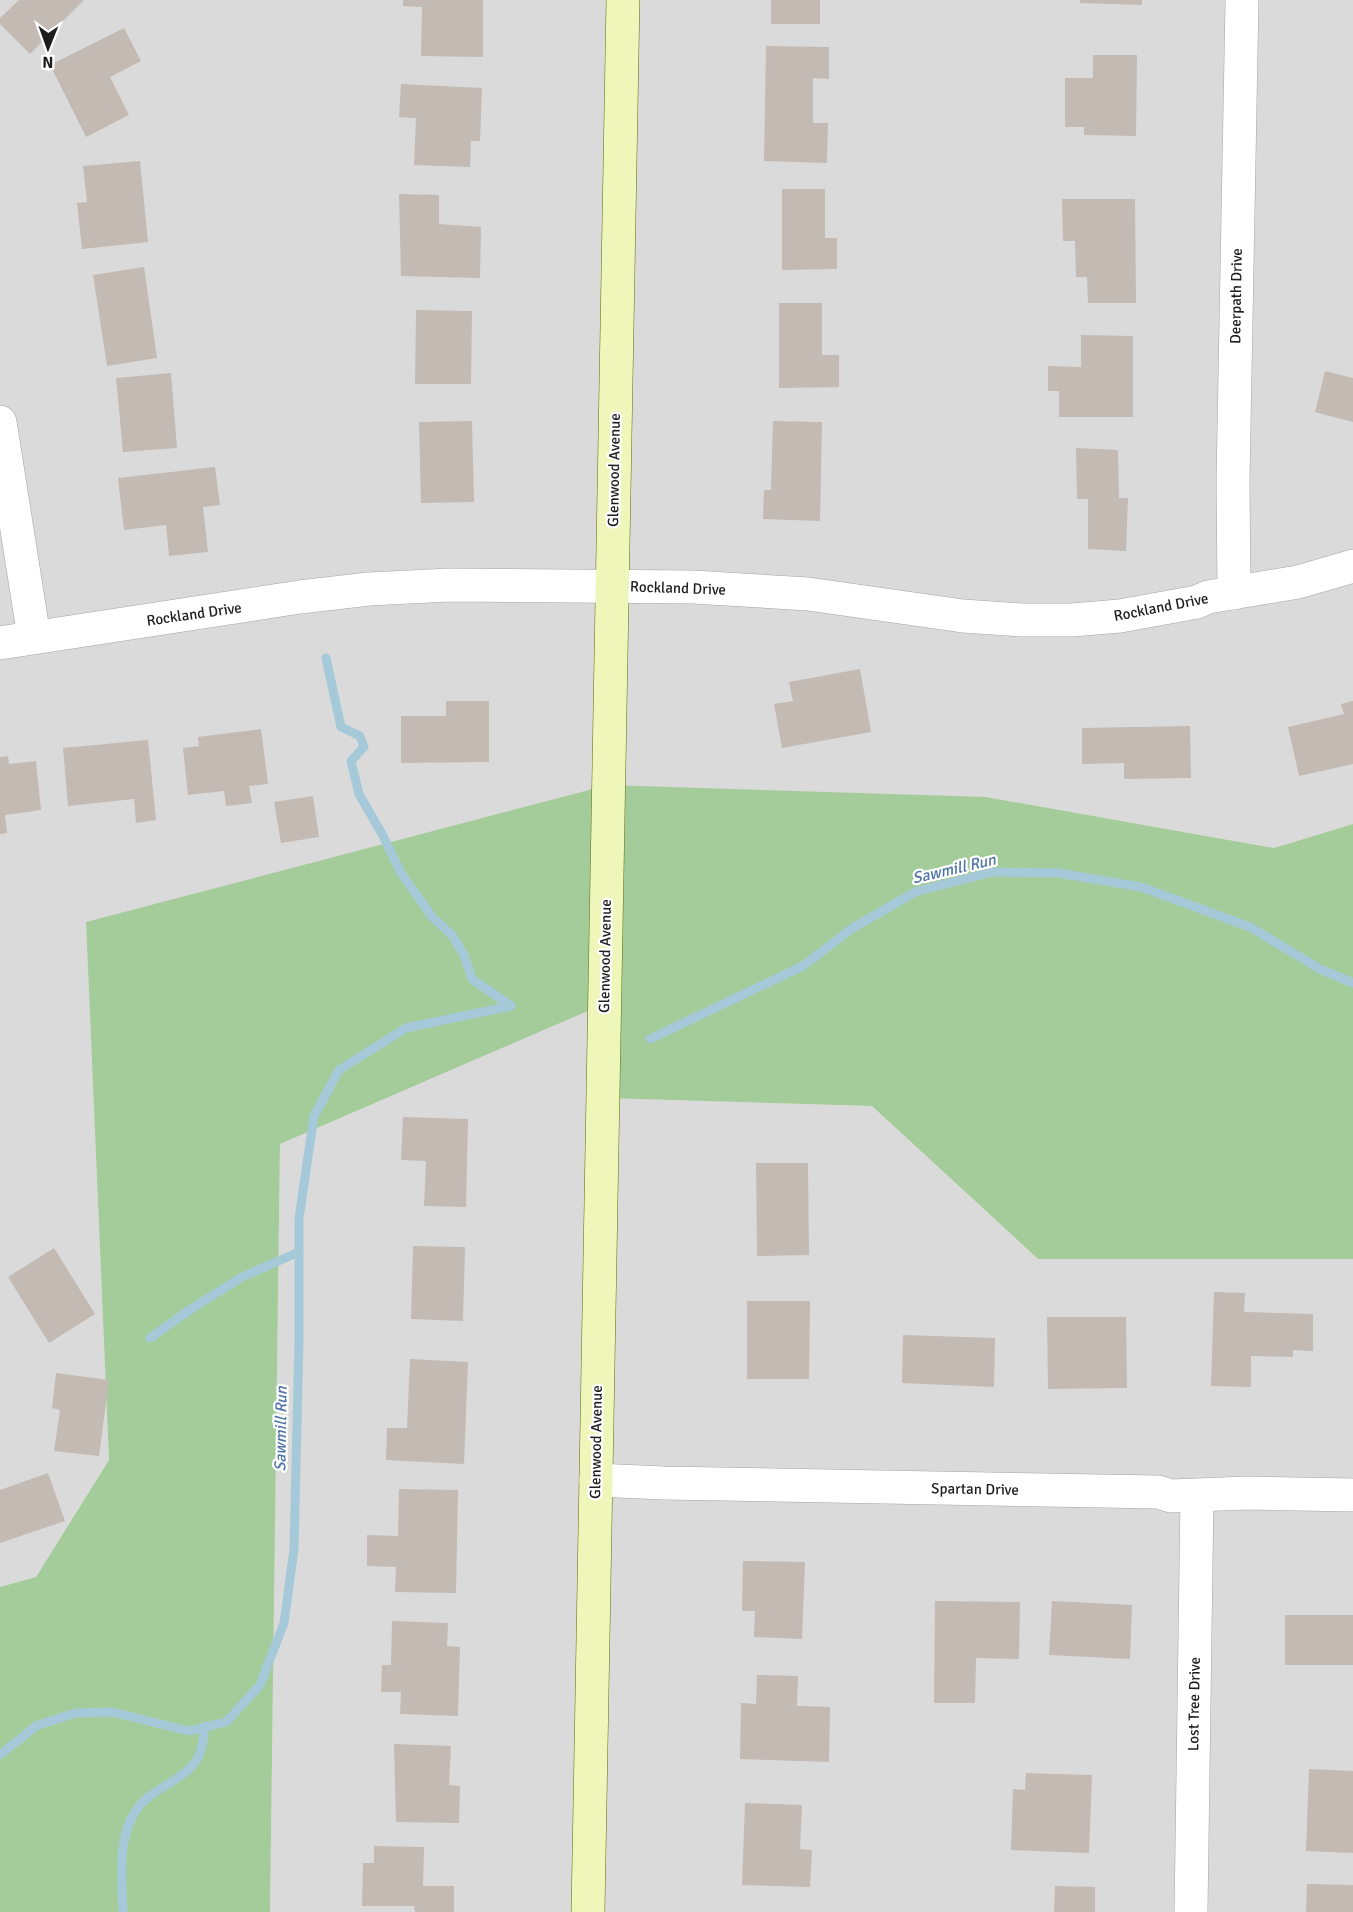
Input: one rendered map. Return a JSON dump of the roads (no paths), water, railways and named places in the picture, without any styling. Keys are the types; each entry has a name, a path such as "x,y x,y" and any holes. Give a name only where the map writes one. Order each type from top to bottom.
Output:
{"street":[{"name":"Glenwood Avenue","path":"588,1912 623,0"},
{"name":"Deerpath Drive","path":"1234,593 1233,469 1242,0"},
{"path":"0,422 34,637"},
{"name":"Rockland Drive","path":"0,643 300,597 369,589 450,585 693,587 808,594 963,616 1022,620 1072,620 1120,616 1197,602 1208,597 1298,582 1353,566"},
{"name":"Spartan Drive","path":"596,1480 1158,1492 1171,1496 1247,1493 1353,1495"},
{"name":"Lost Tree Drive","path":"1191,1912 1197,1496"}],"waterway":[{"path":"326,658 341,727 360,736 364,747 351,761 359,794 401,873 433,918 452,935 464,955 472,979 511,1006"},
{"name":"Sawmill Run","path":"650,1039 803,966 851,929 915,892 992,872 1058,873 1141,887 1250,927 1320,969 1353,983"},
{"name":"Sawmill Run","path":"0,1755 36,1726 75,1713 112,1712 189,1731 226,1722 260,1685 284,1623 294,1549 299,1339 299,1218 314,1116 339,1070 406,1028 511,1006"},
{"path":"150,1338 242,1277 299,1252"},
{"path":"123,1912 122,1861 129,1823 141,1804 192,1766 201,1751 205,1726"}]}
